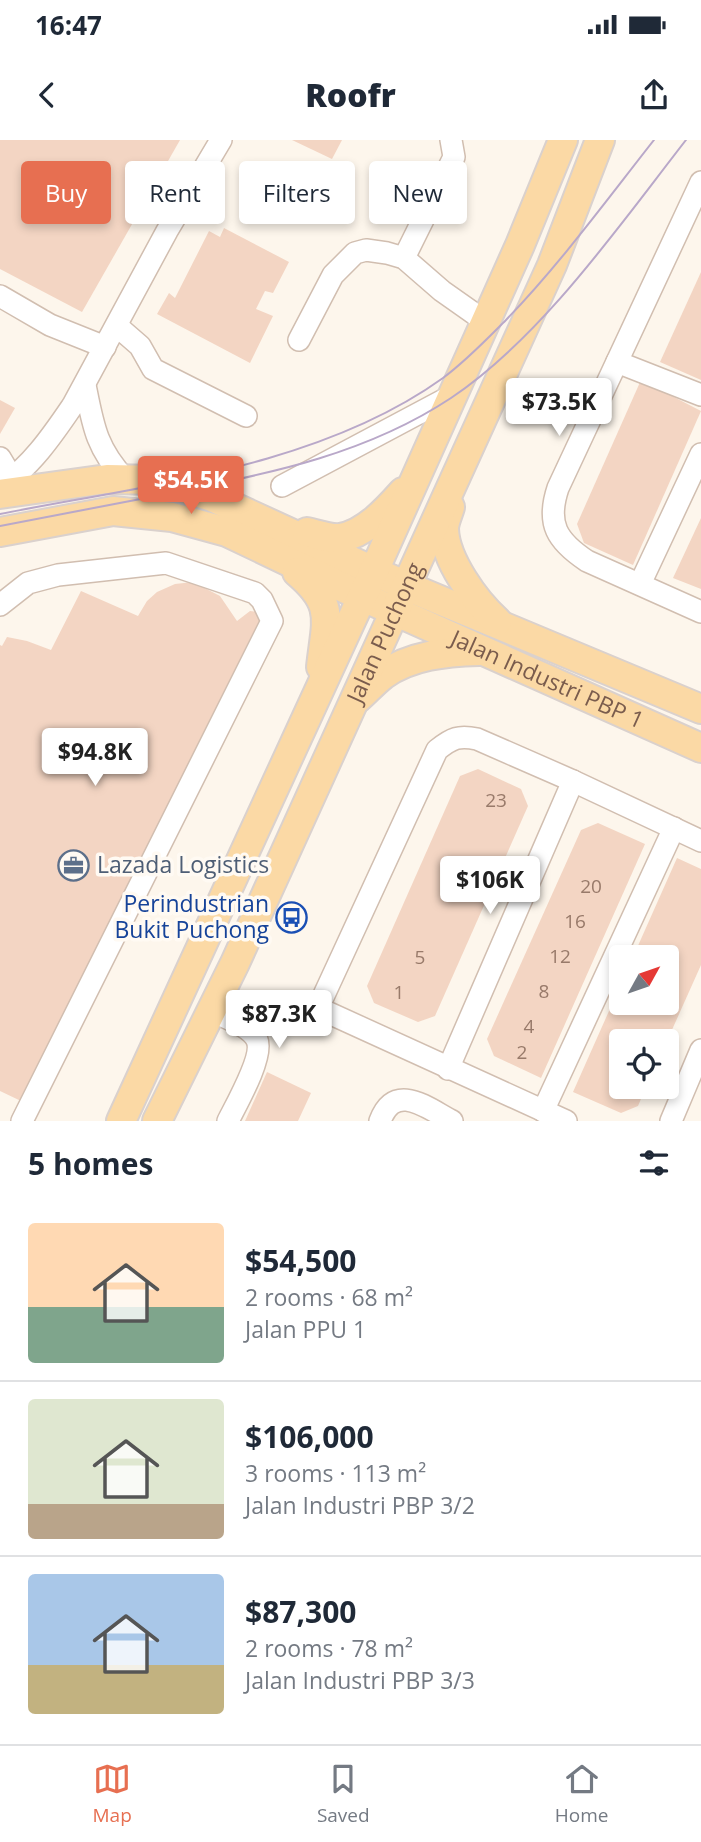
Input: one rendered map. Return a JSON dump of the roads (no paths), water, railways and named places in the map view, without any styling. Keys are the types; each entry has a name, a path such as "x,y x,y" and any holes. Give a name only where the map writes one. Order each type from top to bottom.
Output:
{"main road":[{"name":"Jalan Puchong","path":"121,1121 363,597 550,177 563,140"},
{"name":"Jalan Puchong","path":"157,1121 212,1011 552,265 600,140"},
{"path":"458,470 444,528 449,550 461,576 481,606 503,626"},
{"path":"5,473 158,480 169,483 212,497 374,571 400,598"},
{"path":"276,526 338,538 352,534 371,524 390,508 417,476"},
{"path":"0,532 113,511 172,517 227,532 363,597 400,598"},
{"path":"277,556 311,584 321,596 326,611 318,691"},
{"name":"Jalan Industri PBP 1","path":"400,598 503,626 700,705"},
{"name":"Jalan Industri PBP 1","path":"400,598 486,650 701,748"},
{"path":"352,704 383,676 403,665 446,652 486,650"}],"street":[{"path":"5,473 58,428 85,385 167,231 220,140"},
{"path":"404,258 454,157 451,140"},
{"path":"701,182 558,488 552,519 559,537 570,550 587,561 701,612"},
{"path":"299,340 333,275 355,253 366,250 404,258 442,291 486,322"},
{"path":"0,296 50,325 105,347"},
{"path":"117,326 140,346 153,369 246,416"},
{"path":"617,362 701,396"},
{"path":"85,385 98,440 108,461 125,479"},
{"path":"282,486 453,395"},
{"path":"640,584 701,454"},
{"path":"0,605 28,583 58,575 166,563 254,593 262,600 272,621 22,1121"},
{"path":"565,1121 318,1008 438,750 451,739 462,736 477,739 701,841"},
{"path":"448,1069 573,781"},
{"path":"543,1111 674,828"},
{"path":"212,1011 249,1030 258,1041 258,1056 228,1121"},
{"path":"671,1121 701,1051"},
{"path":"380,1121 384,1110 393,1102 403,1099 413,1100 452,1121"}],"tram line":[{"path":"0,514 172,482 230,468 342,433 394,408 443,378 506,320 564,255 654,140"},
{"path":"0,526 213,485 284,468 353,447 419,417 451,398 484,373 548,312 578,278 686,140"}],"place":[{"name":"Lazada Logistics","path":"74,865"},
{"name":"Perindustrian Bukit Puchong","path":"292,917"}]}
